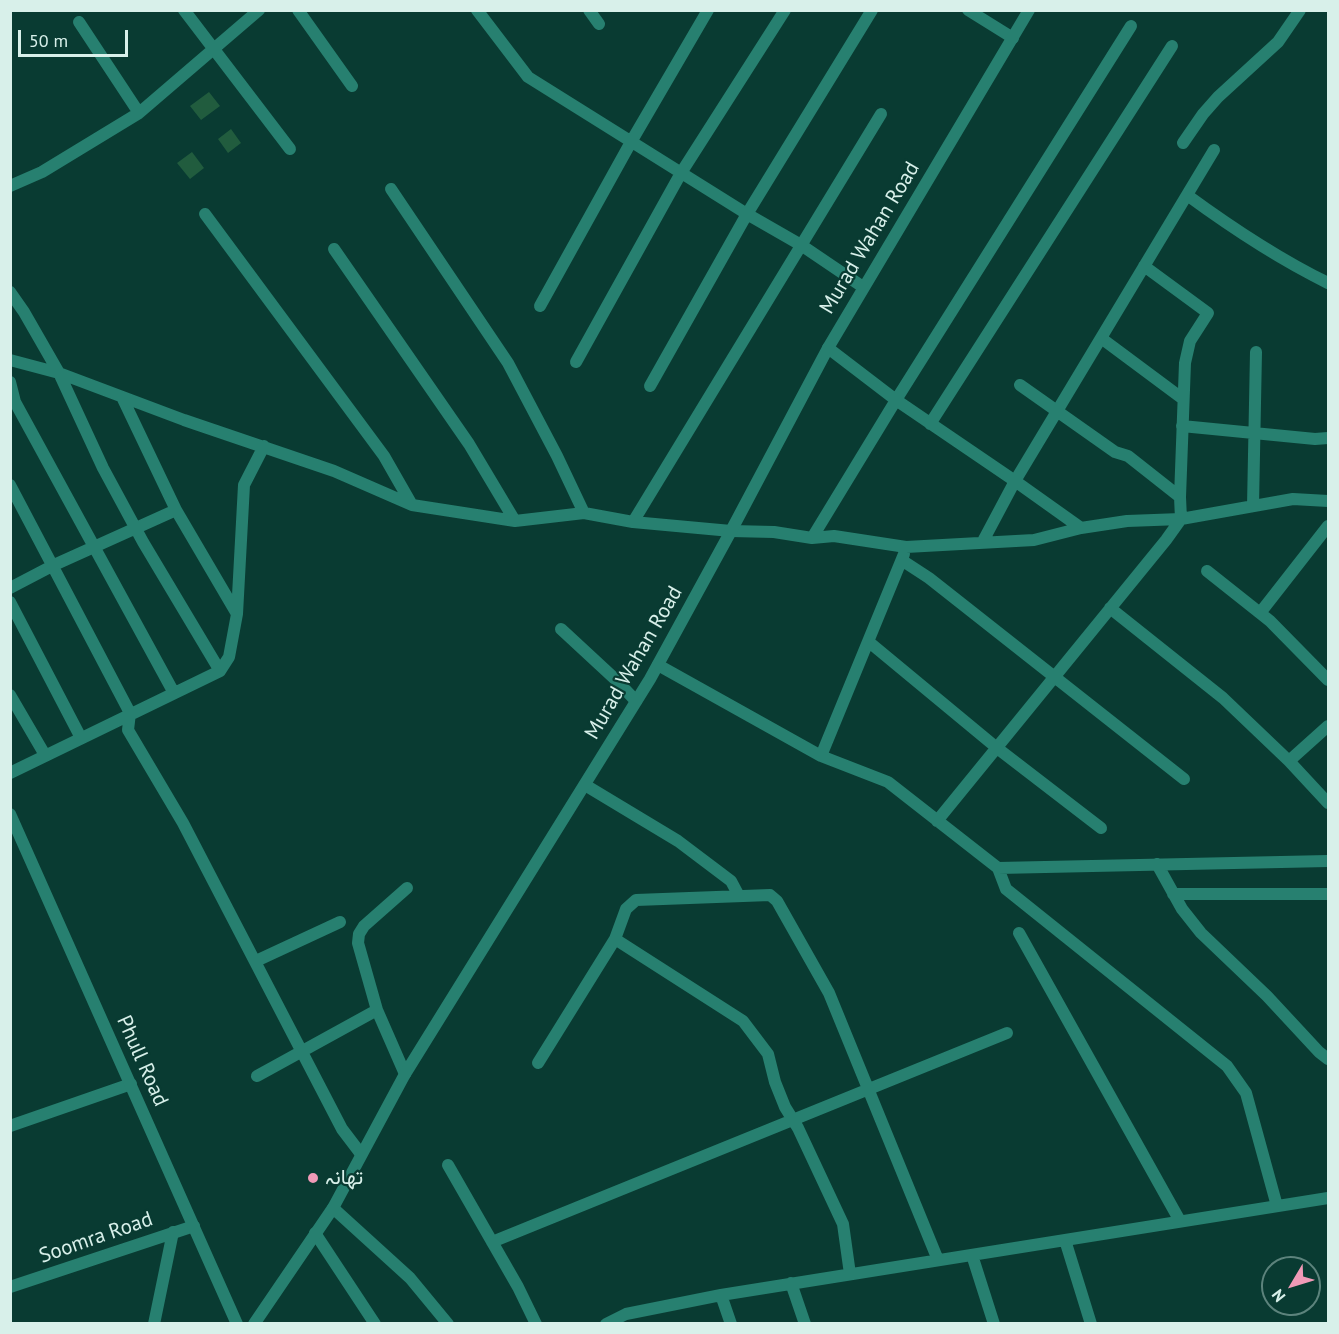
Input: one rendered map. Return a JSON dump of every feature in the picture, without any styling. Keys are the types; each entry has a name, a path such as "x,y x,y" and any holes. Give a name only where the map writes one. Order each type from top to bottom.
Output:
{"street":[{"path":"184,10 290,149"},
{"path":"10,186 42,172 139,113 259,10"},
{"path":"298,10 352,86"},
{"path":"589,10 599,24"},
{"path":"540,306 631,141 708,10"},
{"path":"576,362 681,173 785,10"},
{"path":"650,386 747,214 872,10"},
{"path":"968,10 1013,38"},
{"name":"Murad Wahan Road","path":"254,1323 333,1208 405,1074 658,665 828,348 1029,10"},
{"path":"1183,143 1218,97 1278,42 1300,10"},
{"path":"482,12 528,77 747,214 801,245 863,287"},
{"path":"79,22 139,113"},
{"path":"812,538 1131,26"},
{"path":"930,424 1172,46"},
{"path":"633,522 882,114"},
{"path":"982,543 1015,481 1214,150"},
{"path":"391,189 508,363 584,513"},
{"path":"1187,195 1294,265 1329,283"},
{"path":"205,214 384,456 412,505"},
{"path":"334,249 469,444 514,521"},
{"path":"937,821 1181,519 1185,363 1190,341 1208,313 1144,266"},
{"path":"10,292 59,373 103,468 135,528 220,671"},
{"path":"1101,338 1183,399"},
{"path":"828,348 896,400 1081,528"},
{"path":"1253,506 1256,352"},
{"path":"10,360 59,373 184,420 334,471 412,505 514,521 584,513 633,522 731,531 774,532 812,538 834,536 906,547 1034,540 1081,528 1128,521 1181,519 1293,499 1329,501"},
{"path":"10,382 15,402 174,693"},
{"path":"1020,385 1116,452 1128,456 1180,497"},
{"path":"122,397 176,510 237,614"},
{"path":"1182,426 1315,439 1329,438"},
{"path":"10,772 220,671 228,657 237,614 244,485 264,446"},
{"path":"10,485 130,713 128,730 183,823 342,1129 361,1154"},
{"path":"10,588 54,565 176,510"},
{"path":"1260,613 1329,526"},
{"path":"821,756 903,561 906,547"},
{"path":"903,561 929,578 1184,780"},
{"path":"1206,571 1260,613 1329,680"},
{"path":"10,602 81,738"},
{"path":"1110,608 1223,698 1329,803"},
{"path":"561,629 636,701"},
{"path":"869,642 997,747 1101,828"},
{"path":"658,665 821,756 888,782 998,868 1006,889 1227,1066 1246,1093 1277,1206"},
{"path":"10,694 45,756"},
{"path":"1289,761 1329,726"},
{"path":"585,785 678,841 731,881 739,896"},
{"name":"Phull Road","path":"10,814 237,1323"},
{"path":"998,868 1329,861"},
{"path":"1158,864 1173,894 1201,933 1267,996 1319,1052 1329,1059"},
{"path":"405,1074 377,1010 358,943 364,926 407,888"},
{"path":"1173,894 1329,894"},
{"path":"538,1062 615,939 626,909 636,900 770,895 777,901 829,993 938,1260"},
{"path":"256,962 340,922"},
{"path":"1019,933 1180,1221"},
{"path":"615,939 743,1021 768,1054 775,1082 785,1107 843,1224 850,1274"},
{"path":"257,1076 377,1010"},
{"path":"492,1242 1007,1033"},
{"path":"10,1126 131,1084"},
{"path":"448,1165 536,1323"},
{"path":"606,1323 626,1314 721,1295 1329,1198"},
{"path":"333,1208 410,1278 448,1323"},
{"name":"Soomra Road","path":"10,1287 194,1226"},
{"path":"154,1323 173,1232"},
{"path":"315,1233 375,1323"},
{"path":"1065,1240 1091,1323"},
{"path":"972,1254 994,1323"},
{"path":"791,1283 805,1323"},
{"path":"721,1295 731,1323"}],"building":[{"path":"209,92 220,106 201,120 190,106"},
{"path":"231,129 241,143 228,153 218,139"},
{"path":"192,152 204,168 190,179 177,163"}],"place":[{"name":"تھانہ","path":"313,1178"}]}
